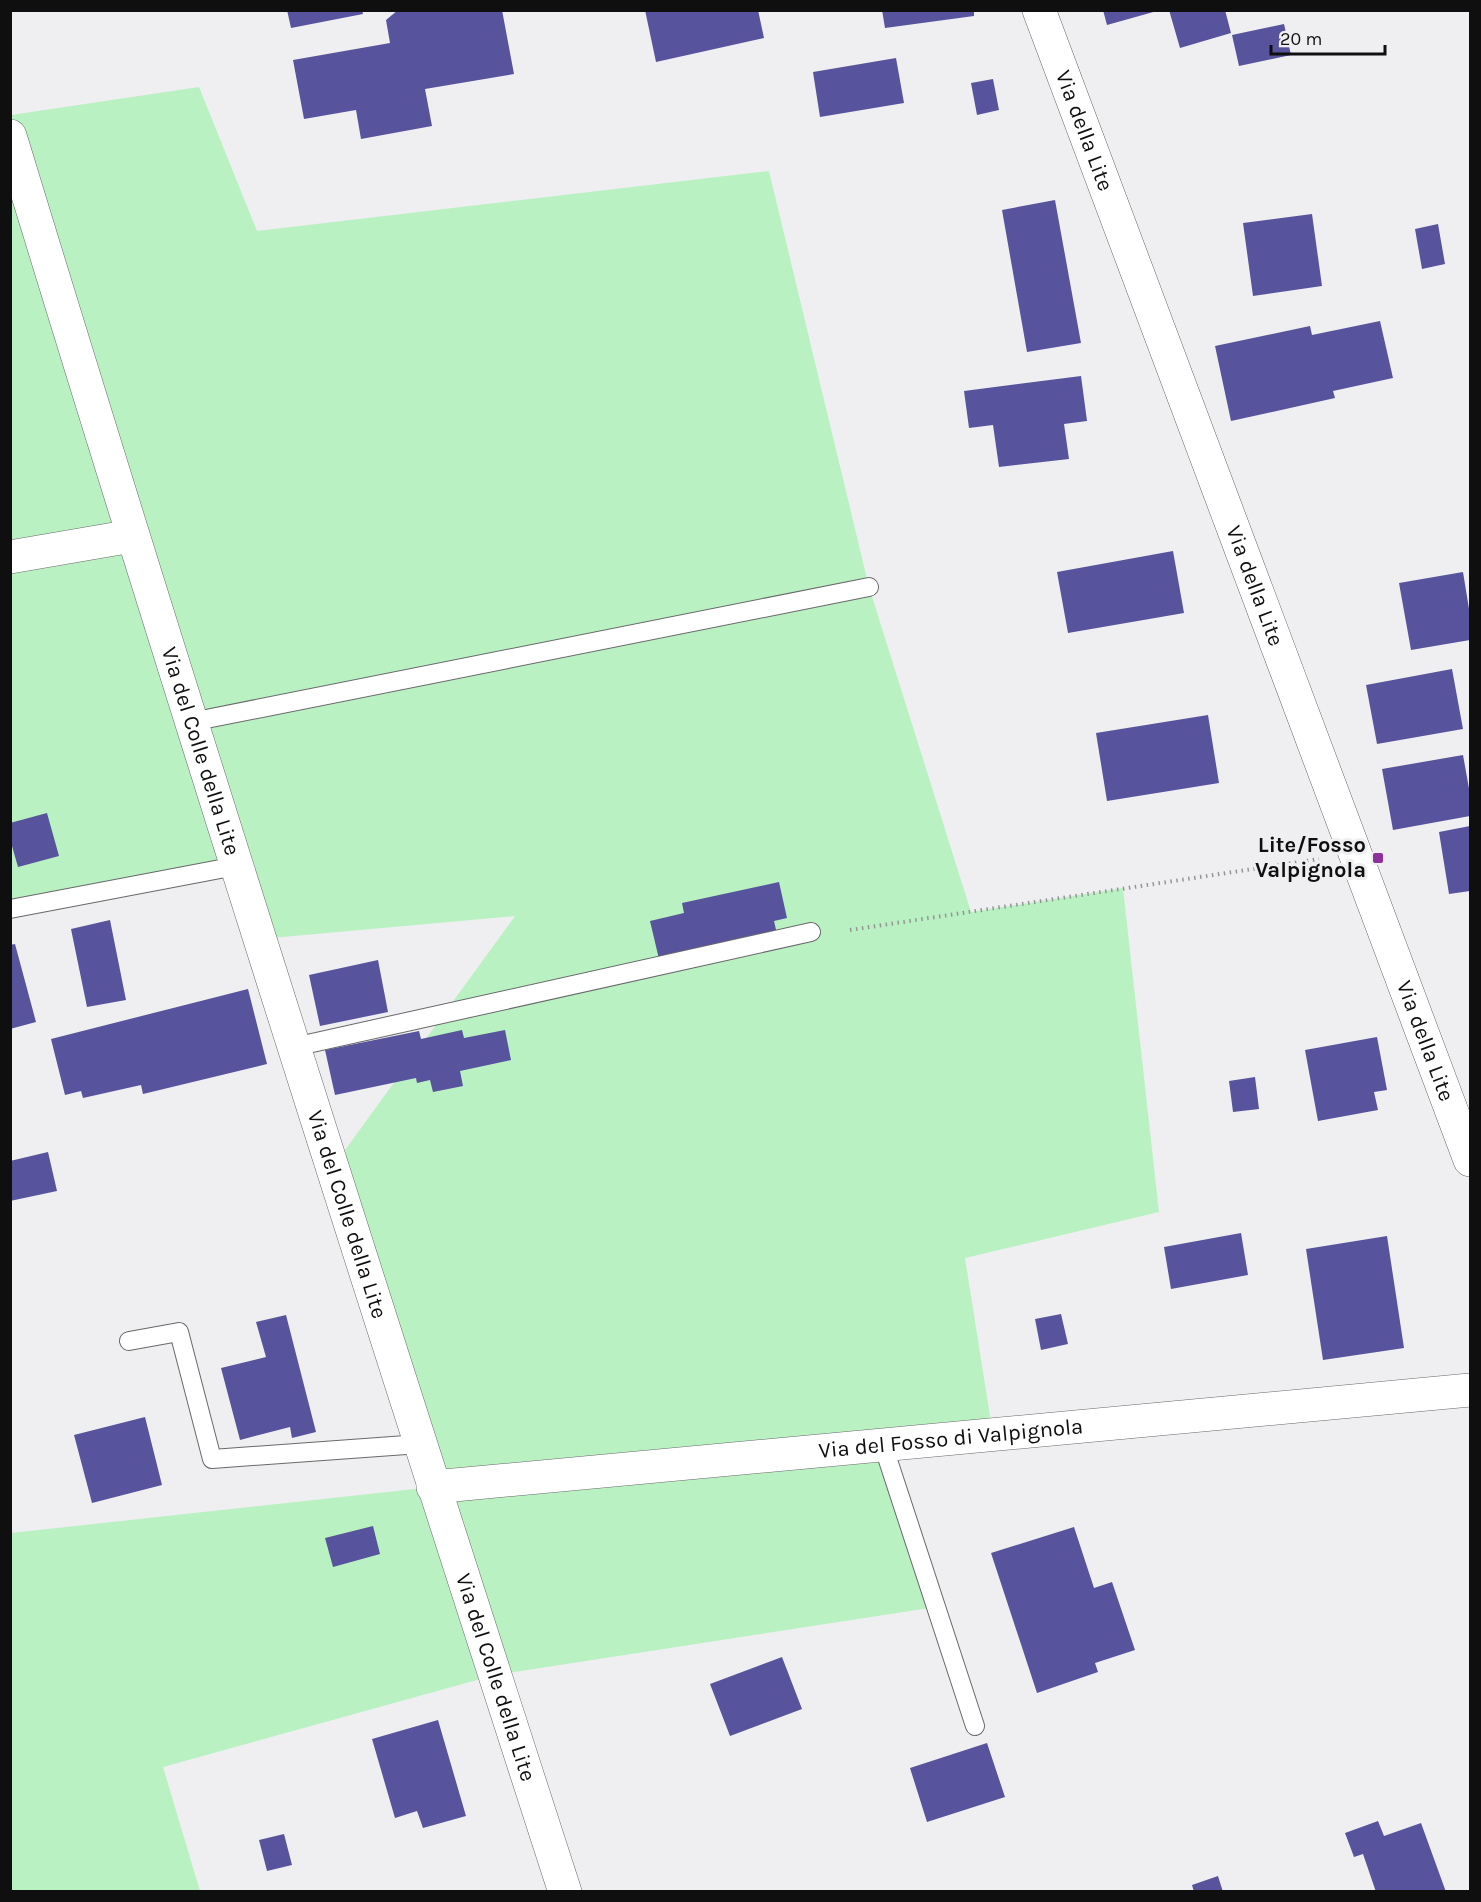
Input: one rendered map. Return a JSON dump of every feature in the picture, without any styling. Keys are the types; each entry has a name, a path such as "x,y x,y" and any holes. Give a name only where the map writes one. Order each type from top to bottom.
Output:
{"street":[{"name":"Via della Lite","path":"1039,10 1470,1160"},
{"name":"Via del Colle della Lite","path":"10,136 236,866 565,1892"},
{"path":"10,557 132,536"},
{"name":"Via del Fosso di Valpignola","path":"434,1487 1470,1390"}],"lane":[{"path":"191,722 869,587"},
{"path":"10,909 236,866"},
{"path":"294,1047 811,932"},
{"path":"129,1341 179,1332 212,1459 420,1444"},
{"path":"882,1445 975,1726"}],"path":[{"path":"850,930 1355,853"}],"green space":[{"path":"199,87 257,231 769,171 869,587 971,912 1123,888 1159,1212 965,1258 993,1435 883,1445 936,1607 495,1675 163,1767 200,1891 11,1891 11,1533 433,1487 332,1168 515,916 260,939 237,867 11,909 11,115"}],"building":[{"path":"287,10 362,10 363,14 291,28"},
{"path":"398,10 502,10 514,74 425,89 432,126 361,139 356,110 304,119 293,60 390,43 386,20"},
{"path":"645,10 758,10 764,38 656,62"},
{"path":"882,10 974,10 974,16 885,28"},
{"path":"1103,10 1157,10 1157,11 1107,25"},
{"path":"1169,10 1225,10 1231,33 1180,48"},
{"path":"1284,24 1291,55 1239,66 1232,35"},
{"path":"896,58 904,103 820,117 813,72"},
{"path":"993,79 999,110 977,115 971,83"},
{"path":"1055,200 1081,343 1027,352 1002,210"},
{"path":"1312,214 1322,286 1253,296 1243,223"},
{"path":"1438,224 1445,264 1422,269 1415,229"},
{"path":"1380,321 1393,378 1333,391 1335,398 1231,421 1215,346 1310,326 1312,335"},
{"path":"1081,376 1087,421 1064,424 1069,459 999,467 993,425 969,428 964,391"},
{"path":"1173,551 1184,613 1068,633 1057,572"},
{"path":"1463,572 1470,615 1470,640 1411,650 1399,583"},
{"path":"1452,669 1463,729 1377,744 1366,685"},
{"path":"1208,715 1219,783 1107,801 1096,733"},
{"path":"1463,755 1470,794 1470,816 1393,830 1382,769"},
{"path":"47,813 59,856 18,867 10,839 10,823"},
{"path":"1470,826 1470,891 1449,894 1439,832"},
{"path":"779,882 787,918 774,921 777,934 659,959 650,921 684,913 682,903"},
{"path":"110,920 126,1000 87,1007 71,929"},
{"path":"15,944 36,1022 10,1029 10,945"},
{"path":"378,960 388,1012 320,1026 309,975"},
{"path":"248,989 267,1064 143,1094 141,1085 83,1098 81,1091 65,1095 51,1039"},
{"path":"462,1030 464,1038 505,1030 511,1060 460,1071 463,1086 433,1092 430,1080 417,1083 416,1078 335,1095 325,1050 419,1031 421,1039"},
{"path":"1377,1037 1387,1090 1374,1092 1378,1110 1318,1121 1305,1050"},
{"path":"1255,1077 1259,1109 1233,1112 1229,1081"},
{"path":"48,1152 57,1191 10,1201 10,1161"},
{"path":"1241,1233 1248,1275 1171,1289 1164,1247"},
{"path":"1387,1236 1404,1348 1323,1360 1306,1249"},
{"path":"1061,1314 1068,1344 1041,1350 1035,1319"},
{"path":"286,1315 316,1432 292,1438 290,1427 240,1440 221,1368 266,1357 256,1322"},
{"path":"145,1417 162,1485 92,1503 74,1435"},
{"path":"373,1526 380,1554 333,1567 325,1538"},
{"path":"1074,1527 1094,1588 1112,1582 1135,1650 1095,1663 1098,1672 1037,1693 991,1553"},
{"path":"782,1657 802,1709 730,1736 710,1684"},
{"path":"438,1720 466,1816 423,1828 417,1811 395,1818 372,1739"},
{"path":"987,1743 1005,1797 927,1822 910,1768"},
{"path":"1378,1821 1384,1836 1421,1823 1446,1892 1376,1892 1363,1854 1354,1857 1345,1833"},
{"path":"284,1834 292,1865 267,1871 259,1840"},
{"path":"1218,1876 1223,1892 1194,1892 1192,1885"}],"place":[{"name":"Lite/Fosso Valpignola","path":"1378,858"}]}
